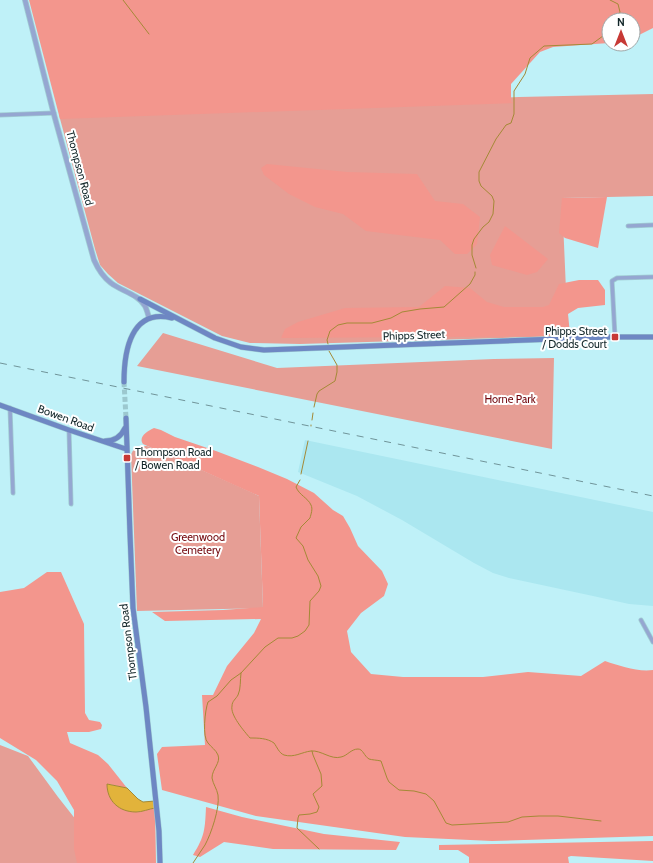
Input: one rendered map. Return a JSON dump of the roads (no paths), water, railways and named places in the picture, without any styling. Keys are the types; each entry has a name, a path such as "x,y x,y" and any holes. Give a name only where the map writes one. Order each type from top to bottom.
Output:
{"main road":[{"name":"Phipps Street","path":"140,300 214,338 241,347 264,350 653,336"},
{"path":"124,382 125,360 130,341 143,321 155,317 167,317 181,321"},
{"name":"Bowen Road","path":"0,404 69,430 126,449"},
{"name":"Thompson Road","path":"96,439 110,441 118,438 123,432 126,419 133,608 147,714 158,823 160,863"}],"street":[{"name":"Thompson Road","path":"25,0 54,113 97,268 112,284 140,300"},
{"path":"0,115 54,113"},
{"path":"628,226 653,225"},
{"path":"615,337 612,281 617,278 653,277"},
{"path":"140,300 145,306 149,318"},
{"path":"10,408 13,493"},
{"path":"69,430 71,504"},
{"path":"641,620 653,642"}],"waterway":[{"path":"123,0 149,34"},
{"path":"610,0 618,4 620,12"},
{"path":"476,268 472,255 472,245 474,239 489,222 493,214 494,201 492,196 481,186 479,181 479,172 496,139 506,125 511,123 514,114 514,91 525,74 530,58 544,46 592,44 601,37"},
{"path":"328,344 327,340 330,331 338,325 347,323 372,323 391,318 402,312 444,307 470,284 475,272"},
{"path":"314,407 319,391 335,381 337,365 329,351"},
{"path":"312,420 313,413"},
{"path":"301,474 308,441"},
{"path":"193,863 205,845 210,834 218,807 217,793 212,775 219,758 206,740 205,735 205,717 208,702 217,696 231,680 241,673 265,647 278,638 292,638 305,631 309,625 310,601 319,591 321,586 318,576 308,560 303,546 296,538 301,527 310,518 312,510 310,503 296,487 300,480"},
{"path":"241,673 240,690 232,704 232,710 238,723 250,738 271,741 281,753 288,756 315,751 337,758 353,750 360,749 369,759 381,761 389,782 399,790 414,791 426,794 434,801 446,823 452,825 508,822 522,817 539,816 558,816 601,821"},
{"path":"312,751 321,774 322,786 313,794 319,807 317,812 299,815 297,828 319,849"}],"tunnel":[{"path":"124,382 126,418"}],"railway":[{"path":"0,363 653,496"}],"place":[{"name":"Phipps Street / Dodds Court","path":"615,337"},
{"name":"Thompson Road / Bowen Road","path":"127,458"}],"park label":[{"name":"Horne Park","path":"510,399"},
{"name":"Greenwood Cemetery","path":"198,543"}]}
